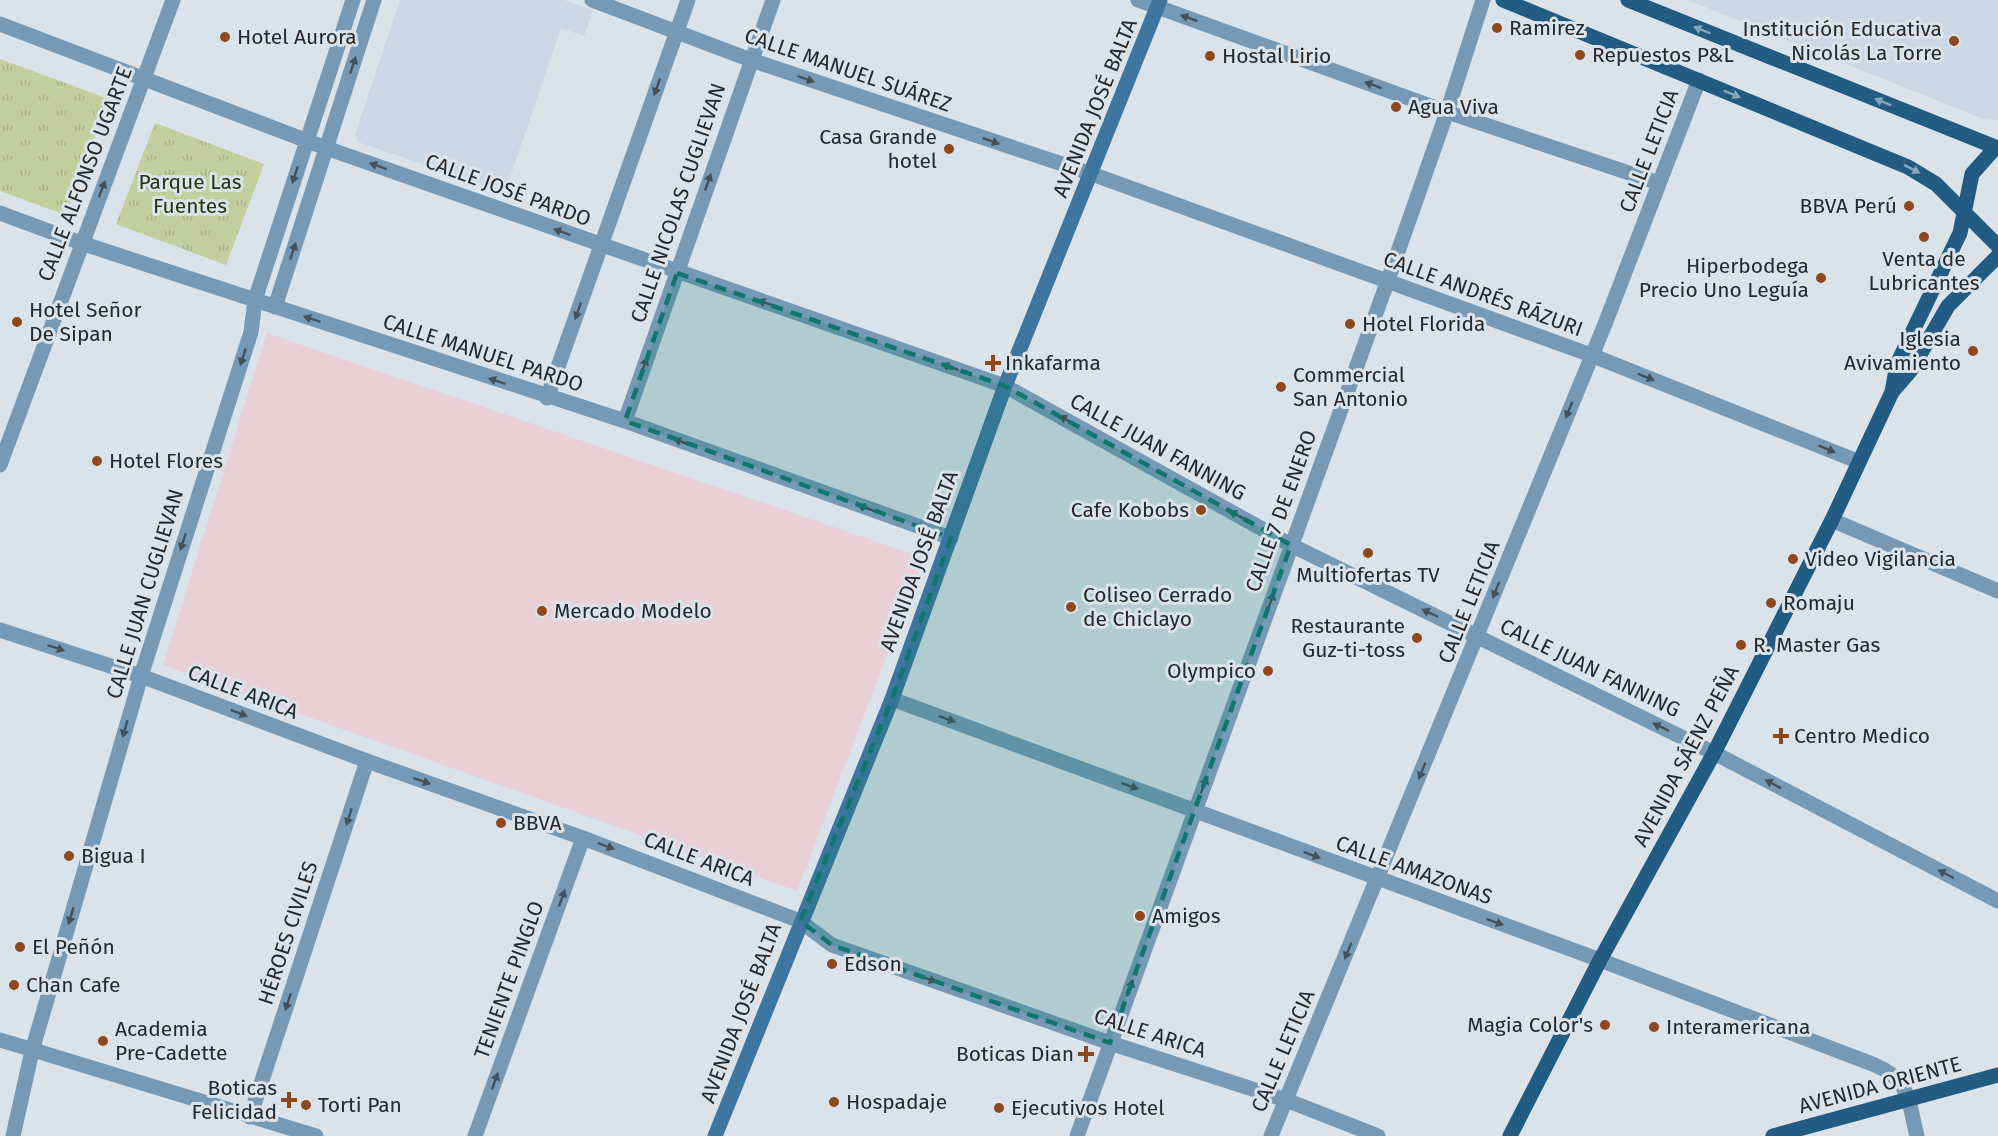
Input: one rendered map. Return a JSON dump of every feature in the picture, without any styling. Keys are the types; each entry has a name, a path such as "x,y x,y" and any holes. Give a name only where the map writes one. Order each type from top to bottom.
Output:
{"main road":[{"path":"1503,0 1908,167 1936,184 1998,246"},
{"path":"1628,0 1997,146"},
{"name":"AVENIDA JOSÉ BALTA","path":"715,1136 800,921 892,699 1005,386 1159,3"},
{"name":"AVENIDA SÁENZ PEÑA","path":"1892,392 1897,364 1950,255 1966,213 1972,174 1997,146"},
{"name":"AVENIDA SÁENZ PEÑA","path":"1510,1136 1600,960 1714,753 1832,520 1857,462 1892,392 1911,370 1948,306 1998,256"},
{"name":"AVENIDA ORIENTE","path":"1775,1136 1998,1075"}],"street":[{"name":"CALLE ALFONSO UGARTE","path":"0,465 173,0"},
{"name":"CALLE JUAN CUGLIEVAN","path":"13,1136 32,1051 141,676 250,332 255,300 353,0"},
{"path":"275,307 374,0"},
{"name":"CALLE MANUEL SUÁREZ","path":"592,0 750,60 1092,174"},
{"path":"547,398 688,0"},
{"name":"CALLE NICOLAS CUGLIEVAN","path":"625,421 773,0"},
{"path":"1138,0 1159,3 1448,112 1659,183"},
{"name":"CALLE 7 DE ENERO","path":"1077,1136 1387,283 1448,112 1483,0"},
{"name":"CALLE JOSÉ PARDO","path":"0,24 326,148 677,273 1005,386"},
{"name":"CALLE LETICIA","path":"1271,1136 1478,636 1699,80"},
{"name":"CALLE ANDRÉS RÁZURI","path":"1092,174 1387,283 1591,355 1857,462"},
{"name":"CALLE MANUEL PARDO","path":"0,213 81,243 547,398 625,421 951,538"},
{"name":"CALLE JUAN FANNING","path":"1005,386 1291,545 1714,753 1998,901"},
{"path":"1832,520 1998,591"},
{"name":"CALLE ARICA","path":"0,630 141,676 367,761 584,838 800,921 832,945 1110,1042 1286,1100 1378,1136"},
{"name":"CALLE AMAZONAS","path":"892,699 1600,960 1875,1065 1893,1073 1903,1086 1917,1136"},
{"name":"HÉROES CIVILES","path":"250,1117 367,761"},
{"name":"TENIENTE PINGLO","path":"475,1136 584,838"},
{"path":"0,1041 316,1136"}],"highlighted area":[{"path":"677,273 1005,386 1291,545 1110,1043 832,945 800,921 892,699 951,538 625,421"}],"shaded area":[{"path":"400,0 564,0 593,10 584,36 561,28 505,192 358,142 355,134"},
{"path":"1688,0 1998,0 1998,120 1983,119"},
{"name":"Mercado Modelo","path":"267,333 924,558 797,891 163,665"}],"green space":[{"path":"0,59 109,99 66,215 0,191"},
{"name":"Parque Las Fuentes","path":"155,123 264,164 226,265 116,224"}],"place":[{"name":"Ramirez","path":"1497,28"},
{"name":"Hotel Aurora","path":"225,37"},
{"name":"Institución Educativa Nicolás La Torre","path":"1954,41"},
{"name":"Repuestos P&L","path":"1580,55"},
{"name":"Hostal Lirio","path":"1210,56"},
{"name":"Agua Viva","path":"1396,107"},
{"name":"Casa Grande hotel","path":"949,149"},
{"name":"BBVA Perú","path":"1909,206"},
{"name":"Venta de Lubricantes","path":"1924,237"},
{"name":"Hiperbodega Precio Uno Leguía","path":"1821,278"},
{"name":"Hotel Señor De Sipan","path":"17,322"},
{"name":"Hotel Florida","path":"1350,324"},
{"name":"Iglesia Avivamiento","path":"1973,351"},
{"name":"Inkafarma","path":"993,363"},
{"name":"Commercial San Antonio","path":"1281,387"},
{"name":"Hotel Flores","path":"97,461"},
{"name":"Cafe Kobobs","path":"1201,510"},
{"name":"Multiofertas TV","path":"1368,553"},
{"name":"Video Vigilancia","path":"1793,559"},
{"name":"Romaju","path":"1771,603"},
{"name":"Coliseo Cerrado de Chiclayo","path":"1071,607"},
{"name":"Mercado Modelo","path":"542,611"},
{"name":"Restaurante Guz-ti-toss","path":"1417,638"},
{"name":"R. Master Gas","path":"1741,645"},
{"name":"Olympico","path":"1268,671"},
{"name":"Centro Medico","path":"1781,736"},
{"name":"BBVA","path":"501,823"},
{"name":"Bigua I","path":"69,856"},
{"name":"Amigos","path":"1140,916"},
{"name":"El Peñón","path":"20,947"},
{"name":"Edson","path":"832,964"},
{"name":"Chan Cafe","path":"14,985"},
{"name":"Magia Color's","path":"1605,1025"},
{"name":"Interamericana","path":"1654,1027"},
{"name":"Academia Pre-Cadette","path":"103,1041"},
{"name":"Boticas Dian","path":"1086,1054"},
{"name":"Boticas Felicidad","path":"289,1100"},
{"name":"Hospadaje","path":"834,1102"},
{"name":"Torti Pan","path":"306,1105"},
{"name":"Ejecutivos Hotel","path":"999,1108"}]}
